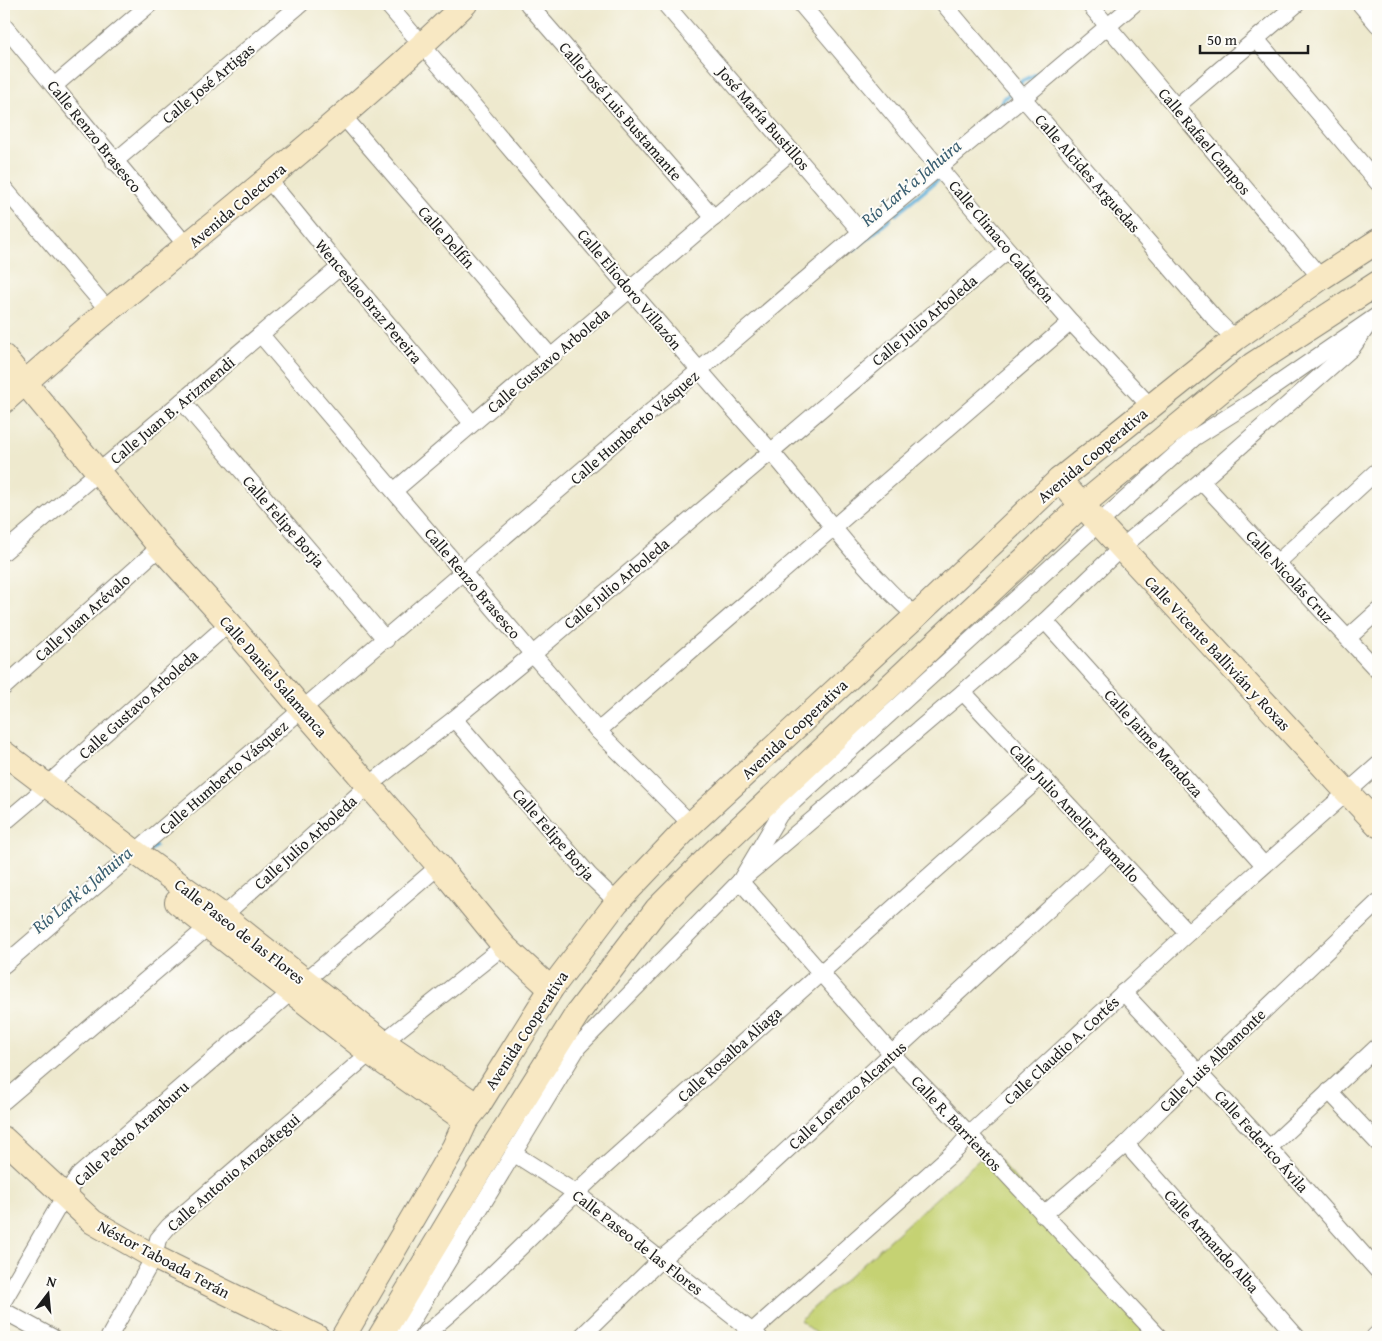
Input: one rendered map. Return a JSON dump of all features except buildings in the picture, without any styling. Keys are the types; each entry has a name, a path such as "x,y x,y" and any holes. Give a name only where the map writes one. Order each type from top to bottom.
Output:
{"street":[{"path":"54,86 150,4"},
{"name":"Calle José Artigas","path":"114,162 301,4"},
{"name":"Calle Eliodoro Villazón","path":"387,4 894,598 916,616"},
{"name":"Avenida Colectora","path":"4,400 108,310 343,116 465,4"},
{"name":"Calle José Luis Bustamante","path":"528,4 714,218"},
{"name":"José María Bustillos","path":"666,4 861,232"},
{"name":"Calle Climaco Calderón","path":"801,4 1008,250 1071,322 1150,406"},
{"name":"Calle Alcides Arguedas","path":"944,4 1023,98 1235,339"},
{"name":"Calle Rafael Campos","path":"1089,4 1322,278"},
{"name":"Calle Humberto Vásquez","path":"4,965 861,232 1134,4"},
{"path":"1176,106 1297,4"},
{"path":"1360,4 1378,25"},
{"name":"Calle Renzo Brasesco","path":"4,26 114,162 187,246"},
{"path":"1256,39 1378,183"},
{"name":"Calle Delfín","path":"343,116 551,357"},
{"name":"Calle Gustavo Arboleda","path":"395,490 792,151"},
{"name":"Wenceslao Braz Pereira","path":"268,179 472,423"},
{"path":"4,188 108,310"},
{"name":"Avenida Cooperativa","path":"344,1337 472,1113 551,989 617,902 691,824 916,616 1059,480 1235,339 1378,241"},
{"name":"Calle Julio Arboleda","path":"4,1101 216,921 369,785 533,654 1008,250"},
{"name":"Calle Juan B. Arizmendi","path":"4,552 340,267"},
{"name":"Avenida Cooperativa","path":"380,1337 496,1143 577,1014 657,909 723,842 1082,505 1252,365 1378,284"},
{"path":"402,1337 578,1048 740,881 963,692 1122,547 1202,481 1352,348 1375,318"},
{"path":"740,881 780,814 1098,522 1194,438 1256,399 1375,318"},
{"path":"598,731 1071,322"},
{"name":"Calle Renzo Brasesco","path":"261,335 395,490 598,731 691,824"},
{"name":"Calle Daniel Salamanca","path":"4,357 160,547 229,623 439,866 504,946 551,989"},
{"name":"Calle Felipe Borja","path":"182,401 386,640"},
{"path":"1278,562 1378,470"},
{"name":"Calle Vicente Ballivián y Roxas","path":"1059,480 1378,824"},
{"name":"Calle Nicolás Cruz","path":"1202,481 1378,671"},
{"name":"Calle Juan Arévalo","path":"4,687 160,547"},
{"path":"1348,638 1378,611"},
{"name":"Calle Jaime Mendoza","path":"1044,620 1264,866"},
{"name":"Calle Gustavo Arboleda","path":"4,823 229,623"},
{"name":"Calle Julio Ameller Ramallo","path":"963,692 1188,934"},
{"name":"Calle Felipe Borja","path":"454,719 589,875 617,902"},
{"name":"Calle Paseo de las Flores","path":"4,753 42,790 216,921 298,987 377,1047 472,1113"},
{"name":"Calle Claudio A. Cortés","path":"752,1335 951,1155 969,1135 1123,992 1378,765"},
{"name":"Calle Paseo de las Flores","path":"4,771 42,790"},
{"name":"Calle Rosalba Aliaga","path":"422,1337 576,1193 819,972 1042,776"},
{"name":"Calle Lorenzo Alcantus","path":"581,1337 661,1259 738,1195 1112,851"},
{"name":"Calle Pedro Aramburu","path":"4,1300 65,1195 80,1175 439,866"},
{"name":"Calle R. Barrientos","path":"740,881 892,1054 1158,1337"},
{"name":"Calle Luis Albamonte","path":"1043,1215 1126,1144 1378,902"},
{"name":"Calle Antonio Anzoátegui","path":"109,1337 154,1257 158,1239 169,1226 377,1047 504,946"},
{"name":"Calle Federico Ávila","path":"1123,992 1200,1072 1378,1271"},
{"path":"1269,1148 1378,1046"},
{"path":"1329,1091 1378,1143"},
{"name":"Néstor Taboada Terán","path":"4,1139 93,1222 154,1257 317,1337"},
{"name":"Calle Armando Alba","path":"1126,1144 1298,1337"},
{"name":"Calle Paseo de las Flores","path":"513,1153 576,1193 661,1259 752,1335"},
{"path":"4,1311 52,1337"},
{"path":"1374,1337 1378,1333"}],"green space":[{"path":"990,1150 1156,1337 821,1337 800,1320"}],"waterway":[{"name":"Río Lark’a Jahuira","path":"996,113 1004,98 1013,93 1022,81 1044,71"},
{"name":"Río Lark’a Jahuira","path":"896,214 942,176"},
{"name":"Río Lark’a Jahuira","path":"849,250 854,249 890,219"},
{"name":"Río Lark’a Jahuira","path":"146,853 155,846"}]}
